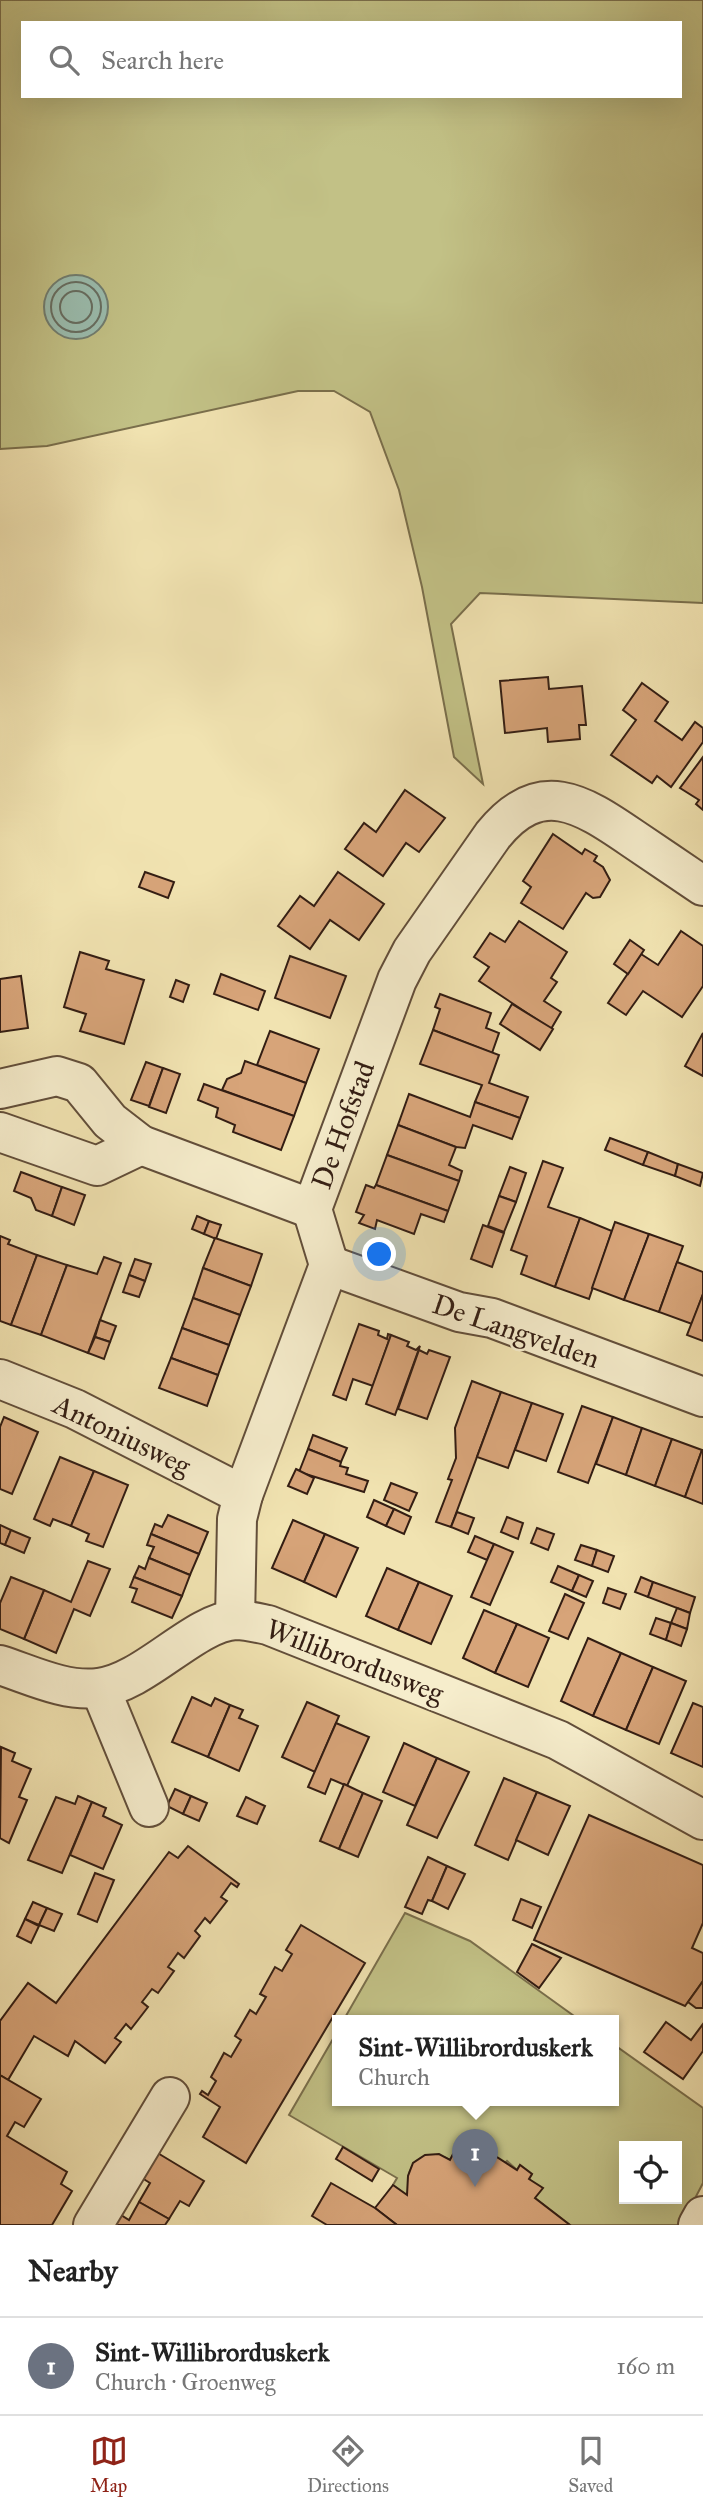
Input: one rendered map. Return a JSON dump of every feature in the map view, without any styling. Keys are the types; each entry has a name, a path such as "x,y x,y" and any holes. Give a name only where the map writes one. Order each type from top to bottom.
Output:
{"street":[{"name":"De Hofstad","path":"329,1265 312,1209 397,980 412,951 508,817 531,803 565,800 596,813 703,886"},
{"path":"0,1089 57,1076 79,1083 110,1121 141,1145 312,1209"},
{"path":"0,1132 97,1166 141,1145"},
{"path":"235,1620 237,1519 243,1495 329,1265"},
{"name":"De Langvelden","path":"329,1265 459,1312 492,1318 703,1397"},
{"name":"Antoniusweg","path":"0,1379 86,1414 243,1495"},
{"name":"Willibrordusweg","path":"0,1665 73,1688 100,1688 128,1679 202,1632 235,1620 268,1625 558,1740 703,1820"},
{"path":"100,1688 149,1808"},
{"path":"93,2225 170,2097"},
{"path":"698,2225 703,2216"}],"shaded area":[{"path":"0,0 703,0 703,603 480,593 451,624 483,784 454,757 422,587 399,490 370,412 334,391 298,391 47,446 0,449"},
{"path":"405,1913 470,1941 573,2015 346,2015"},
{"path":"332,2041 332,2106 619,2106 619,2048 703,2108 703,2183 681,2225 570,2225 535,2198 529,2179 532,2174 520,2165 517,2170 507,2161 505,2163 484,2153 473,2155 468,2167 453,2155 450,2160 432,2155 420,2158 408,2176 407,2195 393,2185 397,2178 289,2115"}],"water":[{"path":"70,275 82,275 99,284 106,295 106,319 99,330 82,339 70,339 58,334 49,325 44,313 44,301 49,289 58,280"}],"building":[{"path":"548,677 549,689 582,686 586,725 579,725 580,739 548,742 547,728 505,733 500,681"},
{"path":"642,683 668,702 655,721 682,740 695,722 703,728 703,742 671,787 657,776 652,783 611,755 636,720 623,710"},
{"path":"703,757 703,810 696,804 699,800 680,788"},
{"path":"405,790 445,818 419,852 406,843 383,876 345,849 364,823 376,832"},
{"path":"553,834 582,854 585,849 597,856 594,861 603,867 610,880 600,897 593,898 586,893 563,929 521,903 531,887 523,881"},
{"path":"145,872 174,882 168,898 139,887"},
{"path":"338,872 384,904 359,940 330,920 310,949 278,926 300,896 314,906"},
{"path":"519,921 567,952 551,978 557,982 544,1001 561,1012 551,1029 479,981 489,967 474,957 490,933 505,942"},
{"path":"681,931 703,946 703,986 682,1017 643,991 626,1015 608,1003 641,954 658,965"},
{"path":"630,940 644,950 628,974 614,964"},
{"path":"80,952 109,961 106,969 144,980 124,1044 80,1031 86,1014 64,1007"},
{"path":"290,956 346,976 330,1018 275,998"},
{"path":"221,974 265,991 258,1010 214,994"},
{"path":"21,976 28,1028 0,1032 0,979"},
{"path":"176,980 189,985 183,1002 170,997"},
{"path":"440,994 491,1013 486,1028 499,1033 492,1053 433,1030 440,1009 435,1007"},
{"path":"512,1004 553,1029 540,1050 500,1024"},
{"path":"433,1030 499,1055 489,1083 528,1097 520,1118 475,1102 482,1085 420,1064"},
{"path":"270,1031 319,1049 306,1083 257,1065"},
{"path":"703,1033 703,1076 685,1066"},
{"path":"245,1061 306,1083 294,1116 222,1090 227,1079 241,1073"},
{"path":"146,1062 163,1068 149,1106 131,1100"},
{"path":"163,1068 180,1074 166,1113 149,1107"},
{"path":"204,1084 294,1116 281,1150 233,1132 235,1125 216,1117 218,1108 198,1100"},
{"path":"409,1094 470,1117 475,1102 520,1118 512,1139 473,1125 465,1148 456,1147 398,1125"},
{"path":"398,1125 456,1147 449,1165 462,1171 459,1181 387,1155"},
{"path":"610,1138 648,1152 643,1165 605,1150"},
{"path":"648,1152 678,1164 675,1176 643,1165"},
{"path":"387,1155 459,1181 448,1211 376,1185"},
{"path":"543,1161 563,1168 548,1207 580,1218 555,1287 521,1274 527,1256 511,1250"},
{"path":"678,1164 703,1173 700,1186 675,1176"},
{"path":"510,1167 526,1173 516,1202 499,1196"},
{"path":"21,1172 62,1187 52,1216 36,1210 31,1198 14,1191"},
{"path":"366,1185 374,1188 376,1185 448,1211 444,1222 421,1214 414,1234 377,1220 375,1229 359,1223 364,1215 356,1212"},
{"path":"62,1187 85,1195 74,1225 52,1216"},
{"path":"499,1196 516,1202 504,1232 488,1226"},
{"path":"197,1216 209,1221 204,1234 192,1229"},
{"path":"580,1218 612,1231 589,1299 555,1287"},
{"path":"209,1221 221,1225 216,1239 204,1234"},
{"path":"615,1222 649,1234 624,1300 592,1288"},
{"path":"483,1225 504,1233 492,1267 471,1259"},
{"path":"649,1234 683,1246 659,1312 624,1300"},
{"path":"0,1236 10,1240 8,1244 37,1255 11,1325 0,1321"},
{"path":"215,1238 262,1254 251,1286 203,1268"},
{"path":"37,1255 67,1265 41,1335 11,1325"},
{"path":"104,1257 121,1263 88,1353 41,1335 67,1265 97,1274"},
{"path":"135,1259 151,1264 145,1281 129,1275"},
{"path":"677,1262 703,1272 703,1294 692,1324 659,1312"},
{"path":"203,1268 251,1286 240,1315 193,1298"},
{"path":"129,1275 145,1281 139,1297 123,1292"},
{"path":"703,1294 703,1341 687,1335"},
{"path":"193,1298 240,1315 229,1345 182,1328"},
{"path":"100,1320 116,1326 110,1342 95,1337"},
{"path":"359,1324 379,1331 378,1335 387,1339 388,1334 391,1335 373,1386 353,1379 346,1400 333,1395"},
{"path":"182,1328 229,1345 218,1375 171,1358"},
{"path":"391,1335 409,1342 407,1346 416,1350 420,1346 395,1415 366,1404"},
{"path":"95,1337 110,1342 104,1359 88,1353"},
{"path":"419,1350 427,1354 429,1350 450,1357 427,1419 398,1409"},
{"path":"171,1358 218,1375 207,1406 159,1388"},
{"path":"472,1381 501,1392 451,1527 436,1522 452,1480 448,1479 456,1458 455,1428"},
{"path":"501,1392 532,1403 508,1468 477,1457"},
{"path":"532,1403 563,1414 546,1461 515,1450"},
{"path":"582,1406 613,1417 588,1483 558,1472"},
{"path":"4,1417 38,1432 12,1494 0,1489 0,1427"},
{"path":"613,1417 642,1428 626,1475 596,1464"},
{"path":"642,1428 672,1439 655,1486 626,1475"},
{"path":"313,1435 347,1448 341,1462 308,1449"},
{"path":"672,1439 702,1450 685,1497 655,1486"},
{"path":"308,1449 341,1462 340,1466 348,1468 346,1474 368,1481 364,1492 299,1472"},
{"path":"703,1450 703,1504 685,1497"},
{"path":"60,1457 94,1471 71,1526 53,1519 50,1526 34,1519"},
{"path":"296,1469 314,1478 307,1494 288,1486"},
{"path":"94,1471 128,1485 103,1547 86,1541 89,1534 71,1526"},
{"path":"391,1483 417,1493 409,1511 384,1500"},
{"path":"374,1500 394,1509 386,1526 367,1517"},
{"path":"394,1509 411,1517 404,1534 386,1526"},
{"path":"457,1512 474,1518 468,1534 451,1527"},
{"path":"168,1515 208,1532 199,1554 151,1534 155,1524 162,1527"},
{"path":"507,1517 523,1523 518,1539 501,1532"},
{"path":"293,1520 325,1534 304,1582 272,1568"},
{"path":"0,1525 11,1530 5,1545 0,1543"},
{"path":"537,1528 554,1534 548,1550 531,1543"},
{"path":"11,1530 30,1538 24,1553 5,1545"},
{"path":"151,1534 199,1554 190,1575 149,1558 154,1547 147,1545"},
{"path":"325,1534 358,1548 336,1597 304,1582"},
{"path":"475,1536 494,1544 487,1560 468,1552"},
{"path":"494,1544 513,1552 490,1605 471,1597"},
{"path":"581,1545 597,1550 592,1566 575,1560"},
{"path":"597,1550 614,1556 608,1572 592,1566"},
{"path":"149,1558 190,1575 182,1596 134,1577 139,1566 145,1569"},
{"path":"88,1561 110,1569 90,1616 74,1609 56,1653 24,1639 44,1590 71,1602"},
{"path":"558,1566 579,1575 572,1591 551,1582"},
{"path":"387,1568 419,1582 398,1630 366,1616"},
{"path":"579,1575 593,1581 586,1597 572,1591"},
{"path":"11,1577 44,1590 24,1639 0,1629 0,1603"},
{"path":"134,1577 182,1596 172,1618 132,1602 137,1589 130,1587"},
{"path":"641,1577 653,1582 648,1597 635,1592"},
{"path":"419,1582 452,1596 431,1644 398,1630"},
{"path":"653,1582 695,1597 690,1613 648,1597"},
{"path":"608,1588 626,1594 620,1609 603,1603"},
{"path":"565,1594 584,1603 568,1639 549,1631"},
{"path":"677,1608 690,1613 687,1629 671,1623"},
{"path":"484,1610 517,1624 495,1673 463,1658"},
{"path":"656,1618 671,1623 666,1640 650,1634"},
{"path":"671,1623 687,1629 681,1646 666,1640"},
{"path":"517,1624 549,1638 528,1687 495,1673"},
{"path":"588,1638 621,1653 593,1716 561,1701"},
{"path":"621,1653 653,1667 626,1730 593,1716"},
{"path":"653,1667 686,1681 659,1744 626,1730"},
{"path":"192,1697 211,1706 215,1698 230,1705 208,1757 172,1742"},
{"path":"307,1702 339,1716 315,1772 282,1757"},
{"path":"693,1703 703,1707 703,1767 671,1753"},
{"path":"230,1705 243,1710 239,1718 258,1726 239,1771 208,1757"},
{"path":"336,1723 369,1737 347,1786 331,1779 325,1794 308,1787"},
{"path":"404,1743 437,1758 415,1806 383,1792"},
{"path":"1,1747 15,1753 12,1761 31,1769 19,1797 27,1800 9,1843 0,1838"},
{"path":"437,1758 469,1772 437,1838 407,1825"},
{"path":"504,1778 537,1792 508,1860 475,1845"},
{"path":"344,1784 363,1793 339,1849 320,1841"},
{"path":"175,1789 191,1796 183,1814 167,1806"},
{"path":"537,1792 570,1806 548,1855 516,1840"},
{"path":"363,1793 382,1801 358,1857 339,1849"},
{"path":"78,1796 92,1802 62,1873 28,1860 56,1797 75,1804"},
{"path":"191,1796 207,1803 199,1821 183,1814"},
{"path":"246,1797 265,1806 257,1824 237,1816"},
{"path":"92,1802 106,1808 103,1816 122,1825 103,1869 70,1855"},
{"path":"589,1815 703,1865 703,1923 692,1948 703,1953 703,1981 685,2006 534,1940"},
{"path":"188,1846 239,1884 237,1887 231,1883 221,1897 227,1901 210,1923 205,1918 195,1931 200,1936 184,1958 178,1953 168,1967 174,1971 158,1993 152,1989 142,2002 148,2007 131,2029 126,2024 115,2038 121,2042 105,2063 75,2041 68,2056 34,2036 8,2080 0,2075 0,2021 28,1983 56,2003 169,1852 178,1858"},
{"path":"428,1857 447,1866 432,1901 428,1900 422,1914 405,1907"},
{"path":"447,1866 465,1874 448,1909 432,1901"},
{"path":"95,1873 114,1880 97,1922 78,1914"},
{"path":"521,1899 541,1907 532,1928 513,1920"},
{"path":"33,1902 47,1908 39,1925 25,1919"},
{"path":"47,1908 62,1914 54,1931 39,1925"},
{"path":"25,1919 39,1926 31,1943 17,1936"},
{"path":"301,1925 365,1963 246,2163 203,2137 220,2107 200,2094 202,2091 208,2095 216,2081 211,2077 224,2053 231,2057 241,2040 235,2036 250,2010 256,2014 266,1997 260,1994 275,1967 282,1971 292,1954 286,1950"},
{"path":"532,1944 561,1958 539,1988 517,1972"},
{"path":"703,1981 703,2008 696,2008 688,2002"},
{"path":"666,2022 691,2040 703,2024 703,2051 683,2079 644,2052"},
{"path":"0,2075 41,2099 24,2127 15,2122 7,2136 67,2172 61,2184 72,2191 52,2225 0,2225"},
{"path":"343,2147 379,2169 372,2181 336,2159"},
{"path":"486,2150 517,2170 520,2165 532,2174 529,2179 543,2188 535,2198 570,2225 397,2225 375,2208 393,2185 407,2195 408,2176 413,2163 425,2155 439,2154 450,2160 453,2154 468,2167 473,2155"},
{"path":"156,2152 204,2181 189,2206 180,2201 169,2219 139,2202 150,2183 142,2178"},
{"path":"331,2183 375,2208 397,2225 327,2225 312,2216"},
{"path":"139,2202 169,2219 165,2225 112,2225 121,2215 129,2220"}],"place":[{"name":"Sint-Willibrorduskerk","path":"475,2187"}]}
